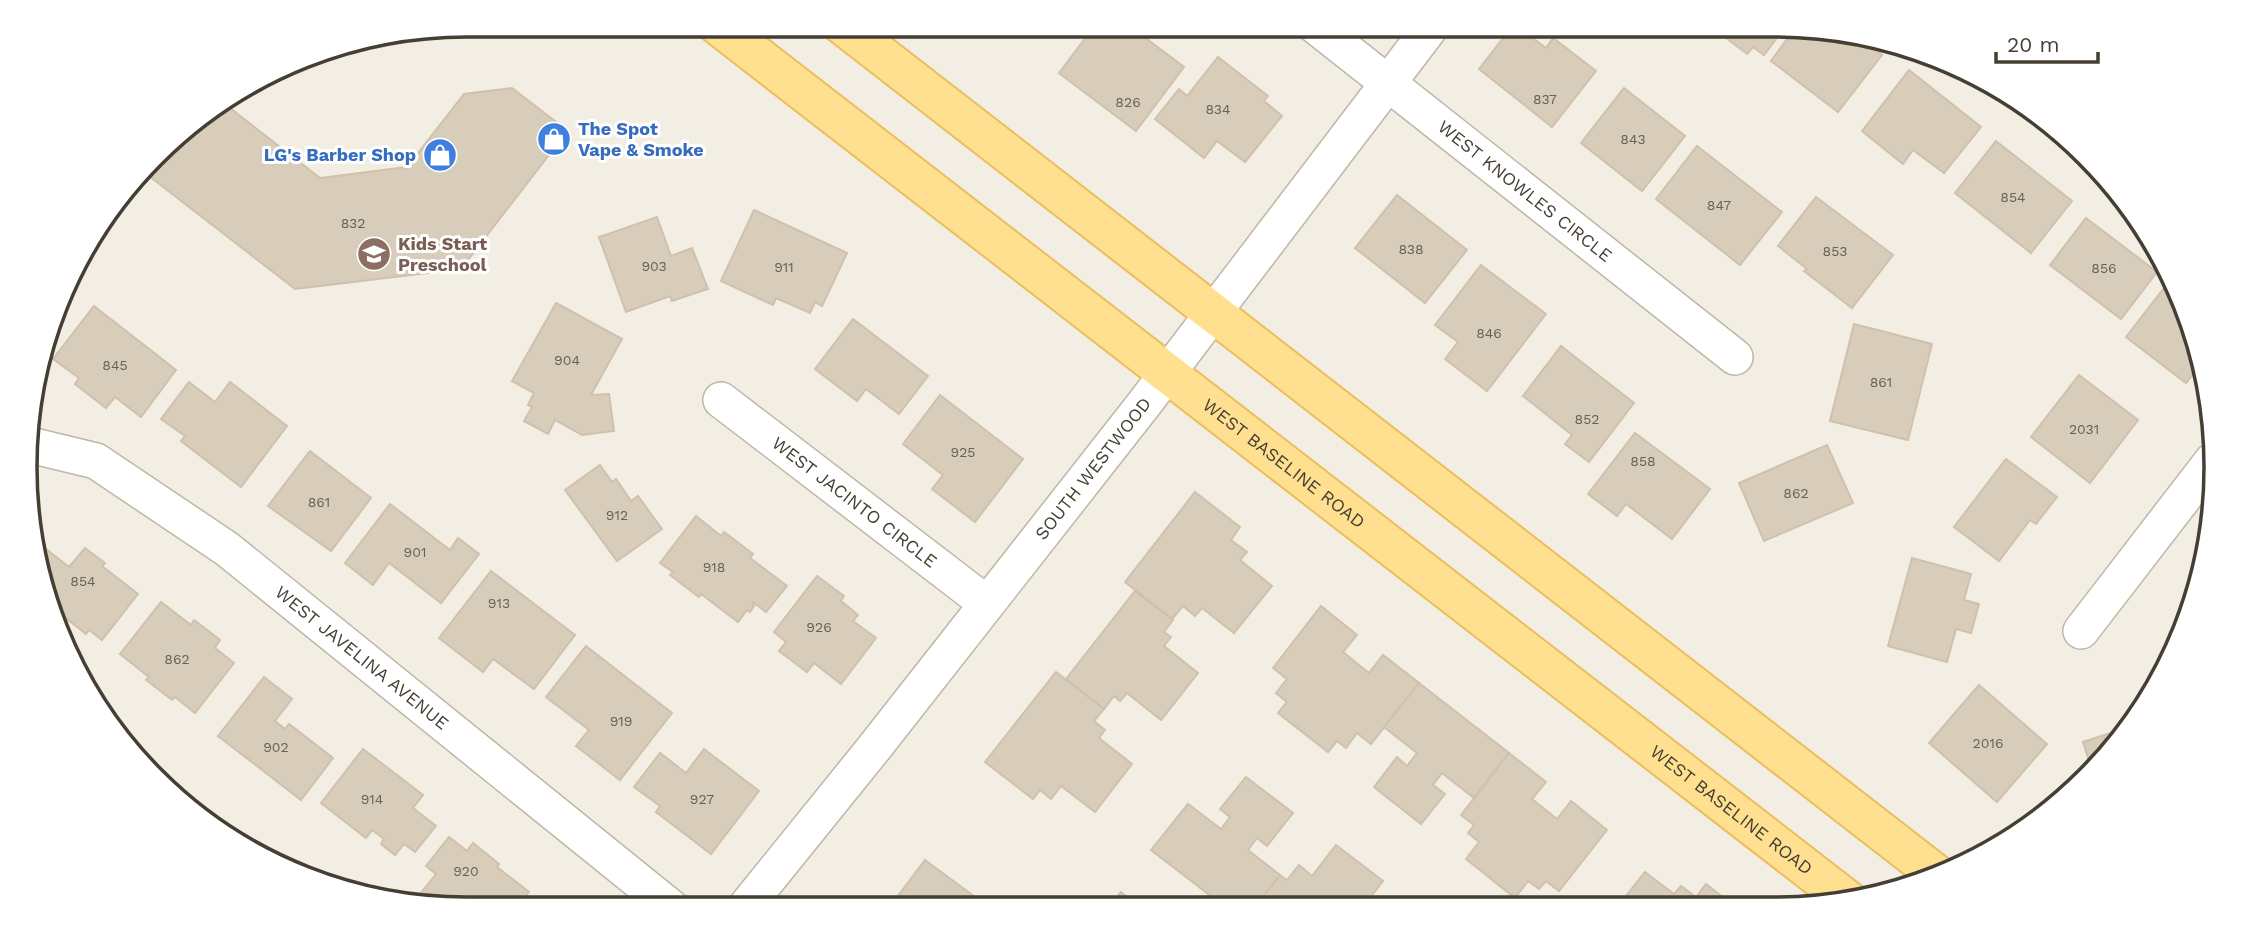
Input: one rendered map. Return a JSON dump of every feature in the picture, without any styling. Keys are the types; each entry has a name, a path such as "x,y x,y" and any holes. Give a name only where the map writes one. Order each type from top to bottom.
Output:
{"main road":[{"name":"WEST BASELINE ROAD","path":"733,37 1838,893"},
{"path":"858,37 1928,868"}],"street":[{"name":"WEST KNOWLES CIRCLE","path":"1329,37 1735,357"},
{"name":"SOUTH WESTWOOD","path":"754,897 874,748 1168,372 1423,37"},
{"name":"WEST JACINTO CIRCLE","path":"721,400 986,603"},
{"name":"WEST JAVELINA AVENUE","path":"38,447 96,461 227,549 658,897"},
{"path":"2081,631 2204,472"}],"building":[{"path":"1086,37 1144,37 1184,67 1136,131 1059,73"},
{"path":"1504,37 1531,37 1546,48 1553,38 1596,71 1552,127 1479,69"},
{"path":"1725,37 1778,37 1764,55 1753,47 1747,54"},
{"path":"1788,38 1858,45 1873,48 1882,55 1838,112 1771,61"},
{"path":"1218,57 1268,96 1264,101 1282,116 1245,162 1217,141 1204,158 1155,119 1179,89 1187,96"},
{"path":"1909,70 1981,127 1944,173 1913,150 1903,164 1862,131"},
{"path":"512,88 556,122 550,129 562,138 461,269 295,289 150,177 183,144 230,108 320,178 407,167 464,94"},
{"path":"1624,88 1685,136 1642,191 1581,143"},
{"path":"1996,141 2072,201 2031,253 1955,193"},
{"path":"1697,146 1782,212 1740,265 1656,199"},
{"path":"1397,195 1467,250 1425,303 1355,248"},
{"path":"1816,197 1893,255 1852,308 1804,271 1807,269 1778,246"},
{"path":"754,210 847,253 822,306 815,302 810,313 776,298 773,305 721,281"},
{"path":"657,217 671,256 692,248 708,289 672,301 670,296 626,312 599,237"},
{"path":"2086,218 2157,272 2121,319 2050,265"},
{"path":"1481,265 1546,314 1487,391 1445,359 1458,342 1435,325"},
{"path":"2165,287 2181,329 2194,373 2186,383 2126,337"},
{"path":"556,303 622,339 591,395 609,394 614,431 582,435 555,420 548,434 524,421 532,407 528,405 534,393 512,381"},
{"path":"94,306 176,370 141,417 115,397 106,408 75,384 79,378 53,359"},
{"path":"853,319 928,376 899,414 866,389 857,401 815,369"},
{"path":"1854,324 1932,344 1908,440 1830,421"},
{"path":"1561,346 1634,403 1589,462 1565,444 1572,435 1523,396"},
{"path":"2079,375 2138,420 2090,483 2031,437"},
{"path":"189,382 215,402 230,382 287,426 241,487 181,441 185,436 161,419"},
{"path":"940,395 1023,459 975,522 932,489 943,475 903,444"},
{"path":"1635,433 1710,489 1672,539 1626,504 1617,516 1588,494"},
{"path":"1827,445 1853,503 1764,541 1739,483"},
{"path":"310,451 371,498 331,551 268,506"},
{"path":"2006,459 2057,497 2036,524 2030,520 1999,561 1954,527"},
{"path":"600,465 612,482 616,479 631,501 638,496 662,529 617,561 565,490"},
{"path":"1195,492 1240,527 1231,540 1247,552 1240,560 1272,586 1234,633 1202,608 1195,616 1183,606 1172,619 1125,582"},
{"path":"390,504 450,550 458,538 479,554 441,603 389,563 373,585 345,563"},
{"path":"696,516 721,536 724,532 753,554 750,558 787,586 766,612 753,602 754,606 750,612 747,610 738,622 701,594 699,597 670,575 673,572 660,563"},
{"path":"85,548 105,563 102,566 138,594 102,640 89,630 86,634 64,617 45,550 69,567"},
{"path":"1912,558 1971,574 1964,600 1979,604 1971,633 1956,629 1947,662 1888,646"},
{"path":"491,571 575,635 534,689 493,659 483,672 439,638"},
{"path":"817,576 844,596 841,601 858,615 853,621 876,638 841,684 814,663 807,672 779,651 786,642 774,632"},
{"path":"1135,591 1173,620 1164,632 1171,637 1164,646 1198,673 1161,720 1127,693 1120,701 1114,696 1104,709 1066,679"},
{"path":"161,602 191,625 194,620 220,640 215,648 234,663 195,713 146,680 149,677 120,654"},
{"path":"1321,606 1357,635 1343,652 1369,673 1383,655 1419,683 1371,744 1357,733 1346,748 1337,741 1328,752 1278,713 1287,702 1276,693 1287,679 1273,668"},
{"path":"586,646 672,713 620,780 576,746 589,730 546,697"},
{"path":"1056,672 1104,709 1094,721 1105,730 1099,738 1132,764 1095,812 1061,786 1051,799 1040,790 1033,799 985,762"},
{"path":"264,677 292,699 275,721 285,729 289,724 333,758 301,800 218,736"},
{"path":"1419,683 1509,753 1474,798 1442,773 1433,785 1445,794 1421,824 1374,787 1397,757 1407,766 1417,753 1384,727"},
{"path":"1979,685 2047,744 1997,802 1929,743"},
{"path":"2112,732 2089,760 2083,742"},
{"path":"363,749 423,795 413,808 436,826 415,852 404,844 395,855 381,844 384,839 372,830 366,838 321,803"},
{"path":"704,749 759,791 711,854 656,812 660,806 634,787 660,753 686,773"},
{"path":"1509,753 1546,782 1532,799 1557,819 1571,801 1607,830 1559,891 1546,881 1539,889 1528,881 1514,897 1466,859 1479,842 1468,833 1474,825 1461,815"},
{"path":"1246,777 1293,813 1267,846 1257,838 1248,850 1280,875 1263,897 1212,897 1151,850 1188,804 1221,829 1230,817 1220,809"},
{"path":"449,837 467,851 473,843 499,864 497,867 529,892 525,897 421,895 436,874 426,866"},
{"path":"1336,845 1383,881 1371,897 1263,897 1280,875 1287,880 1299,865 1312,876"},
{"path":"925,860 975,897 897,897"},
{"path":"1645,872 1674,894 1681,886 1696,897 1625,897"},
{"path":"1706,884 1723,897 1696,897"}],"place":[{"name":"The Spot Vape & Smoke","path":"554,139"},
{"name":"LG's Barber Shop","path":"440,155"},
{"name":"Kids Start Preschool","path":"374,254"}]}
